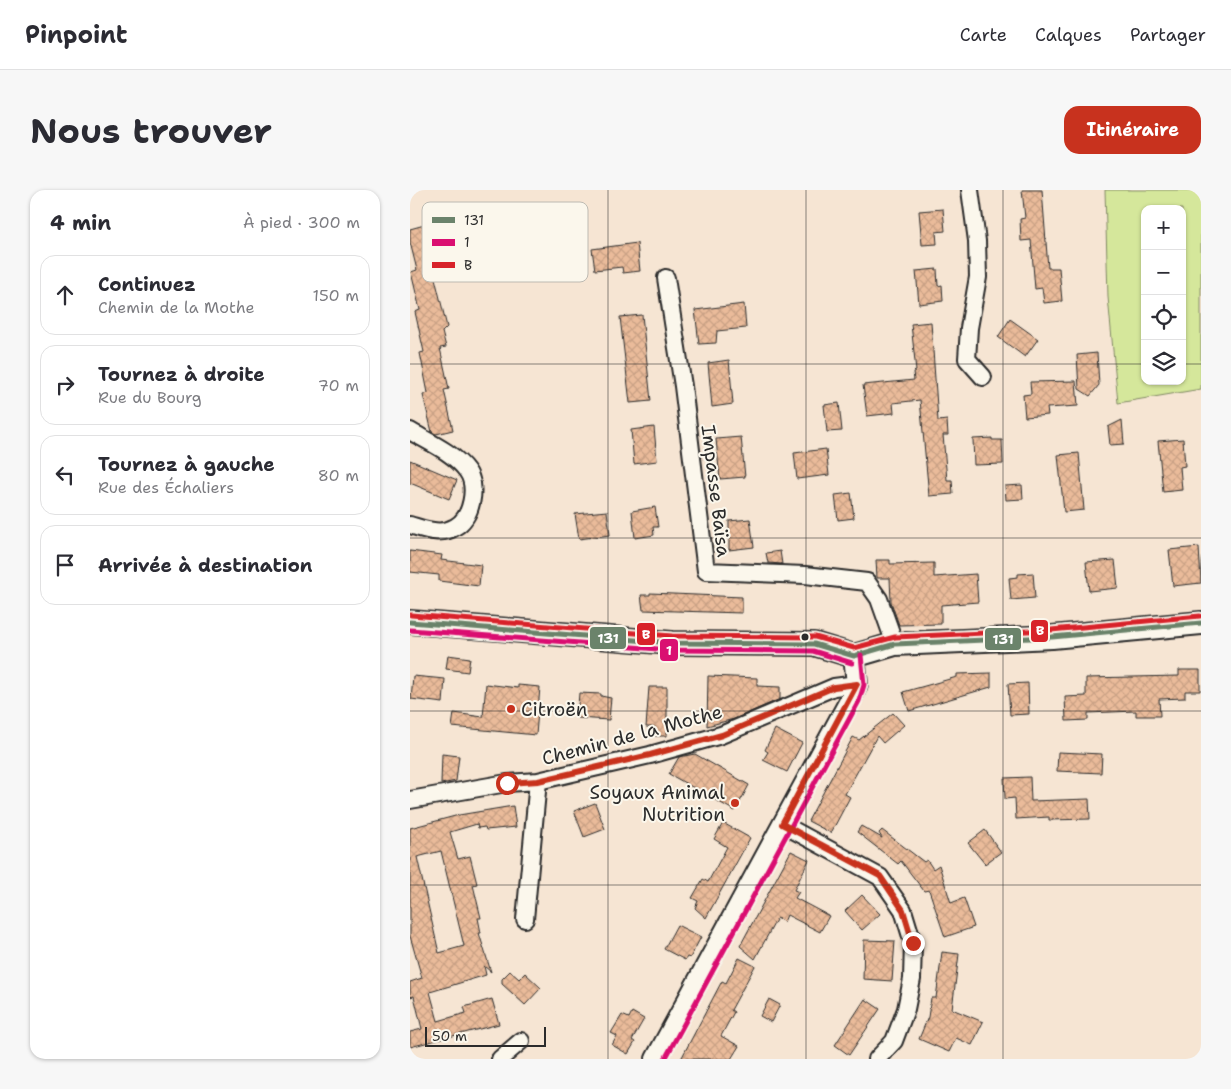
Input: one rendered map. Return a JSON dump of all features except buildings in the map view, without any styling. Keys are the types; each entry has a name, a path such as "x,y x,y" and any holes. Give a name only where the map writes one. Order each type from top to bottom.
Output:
{"main road":[{"path":"410,622 672,643 814,644 854,656 894,644 1052,637 1201,623"}],"street":[{"path":"970,190 977,241 978,276 967,359 983,376"},
{"name":"Impasse Baïsa","path":"666,278 683,386 706,572 805,575 867,582 878,599 894,644"},
{"path":"410,431 457,460 468,473 472,496 467,514 455,528 434,532 410,525"},
{"path":"656,1059 857,684 854,656"},
{"name":"Chemin de la Mothe","path":"410,800 507,783 538,781 650,755 722,735 834,687 857,684"},
{"path":"525,919 538,781"},
{"path":"782,824 880,876 903,910 913,943 912,979 906,1009 894,1041 877,1059"},
{"path":"500,1059 521,1041"}],"green space":[{"path":"1105,190 1201,190 1201,389 1118,403 1108,297"}],"transit line":[{"name":"B","path":"411,615 672,636 815,637 854,648 895,637 1051,630 1200,616"},
{"name":"131","path":"410,622 672,643 814,644 854,656 895,644 1052,637 1201,623"},
{"name":"1","path":"410,630 671,650 813,651 852,663"},
{"name":"1","path":"665,1059 859,701 864,685 861,655"}],"place":[{"name":"Citroën","path":"511,709"},
{"name":"Soyaux Animal Nutrition","path":"735,803"}],"route":[{"path":"507,783 538,781 650,755 722,735 834,687 857,684 852,697 782,824 880,876 903,910 913,943"}]}
